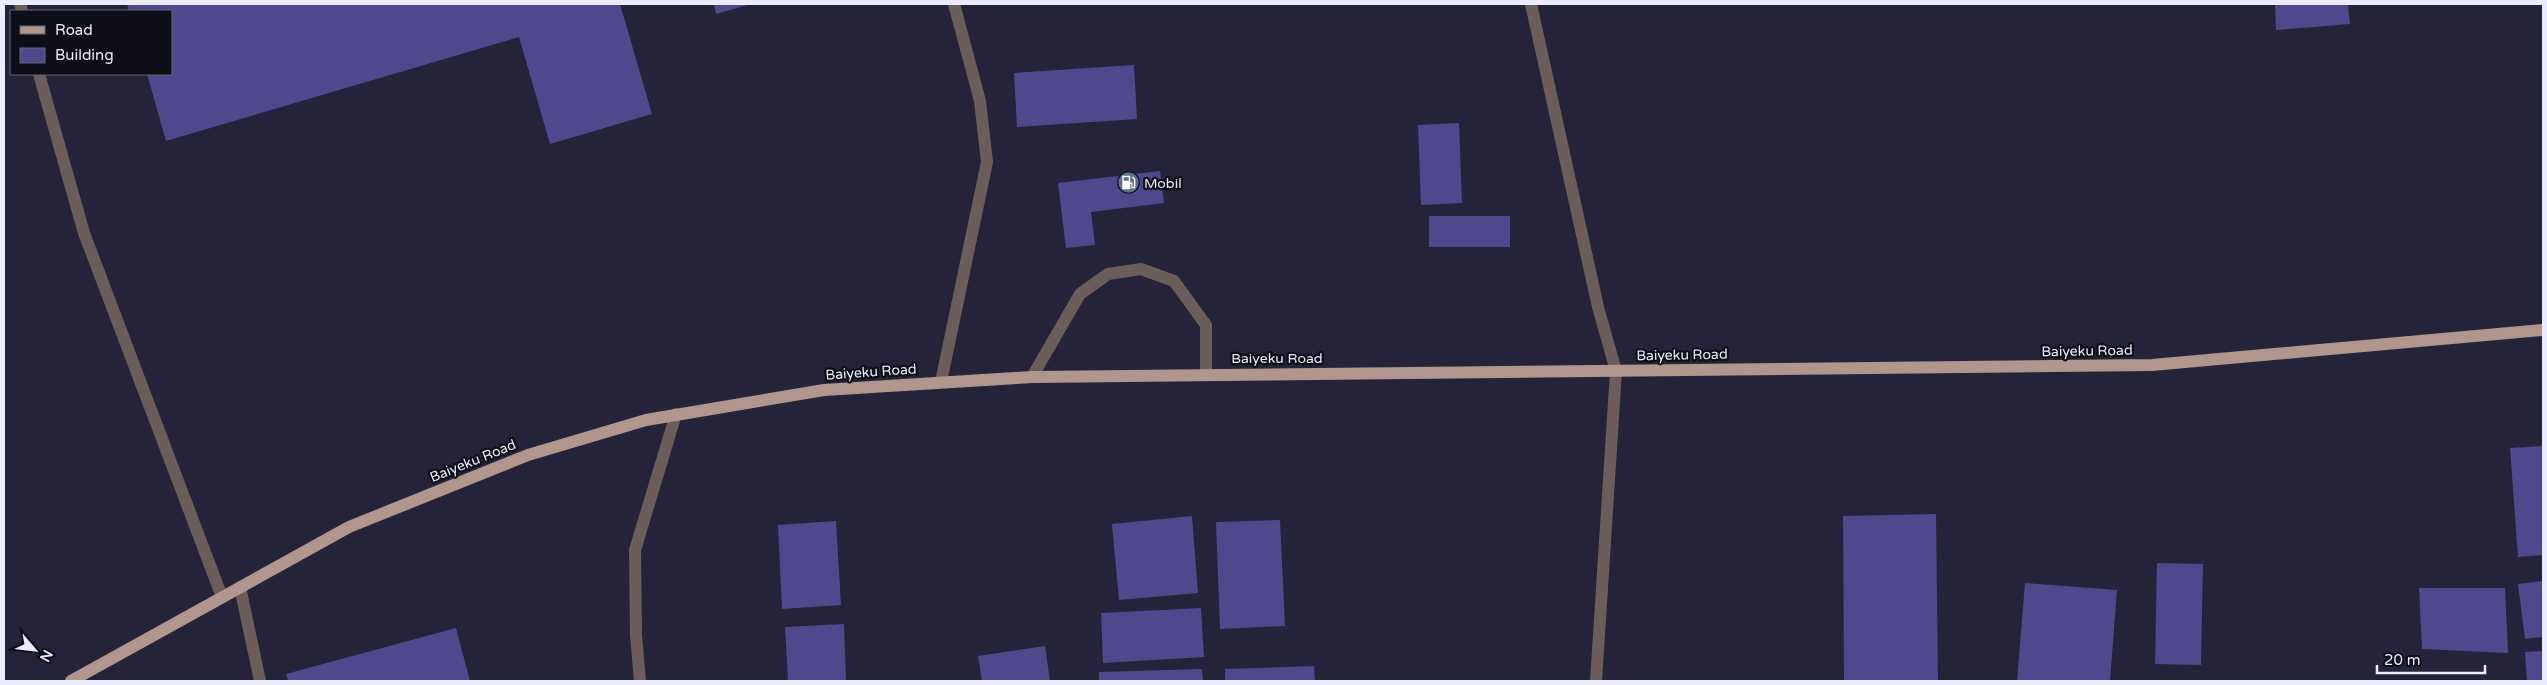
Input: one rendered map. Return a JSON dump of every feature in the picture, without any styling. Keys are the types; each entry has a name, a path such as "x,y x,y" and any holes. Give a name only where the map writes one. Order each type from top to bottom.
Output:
{"main road":[{"name":"Baiyeku Road","path":"71,681 349,527 520,459 646,420 824,390 1032,377 2152,365 2543,330"}],"street":[{"path":"941,382 987,162 980,101 954,4"},
{"path":"1531,4 1598,307 1616,371 1596,681"},
{"path":"39,75 84,233 222,598"},
{"path":"1032,377 1080,294 1108,274 1141,269 1174,281 1206,325 1206,374"},
{"path":"640,681 636,635 635,550 676,414"},
{"path":"240,587 260,681"}],"building":[{"path":"127,4 620,4 652,114 550,144 519,37 166,141 147,75 172,75 172,10 129,10"},
{"path":"714,4 751,4 716,14"},
{"path":"2275,4 2348,4 2350,24 2276,30"},
{"path":"1134,65 1137,119 1017,127 1014,73"},
{"path":"1459,123 1462,203 1421,205 1418,125"},
{"path":"1160,171 1164,203 1091,212 1095,245 1066,248 1058,183"},
{"path":"1429,216 1510,216 1510,247 1429,247"},
{"path":"2543,446 2543,555 2518,557 2510,448"},
{"path":"1936,514 1938,681 1844,681 1843,516"},
{"path":"1192,516 1198,593 1119,600 1112,524"},
{"path":"1280,520 1285,626 1220,629 1216,522"},
{"path":"836,521 841,605 782,609 778,525"},
{"path":"2157,563 2203,564 2201,665 2155,664"},
{"path":"2543,581 2543,637 2525,639 2518,584"},
{"path":"2025,583 2117,590 2110,681 2017,681"},
{"path":"2419,588 2505,588 2508,653 2422,649"},
{"path":"1201,608 1204,657 1103,663 1101,613"},
{"path":"844,624 846,681 788,681 785,627"},
{"path":"456,628 470,681 288,681 286,674"},
{"path":"1045,646 1050,681 982,681 978,656"},
{"path":"2543,651 2543,681 2527,681 2525,652"},
{"path":"1314,666 1315,681 1225,681 1225,669"},
{"path":"1202,669 1203,681 1099,681 1099,672"}],"place":[{"name":"Mobil","path":"1128,183"}]}
